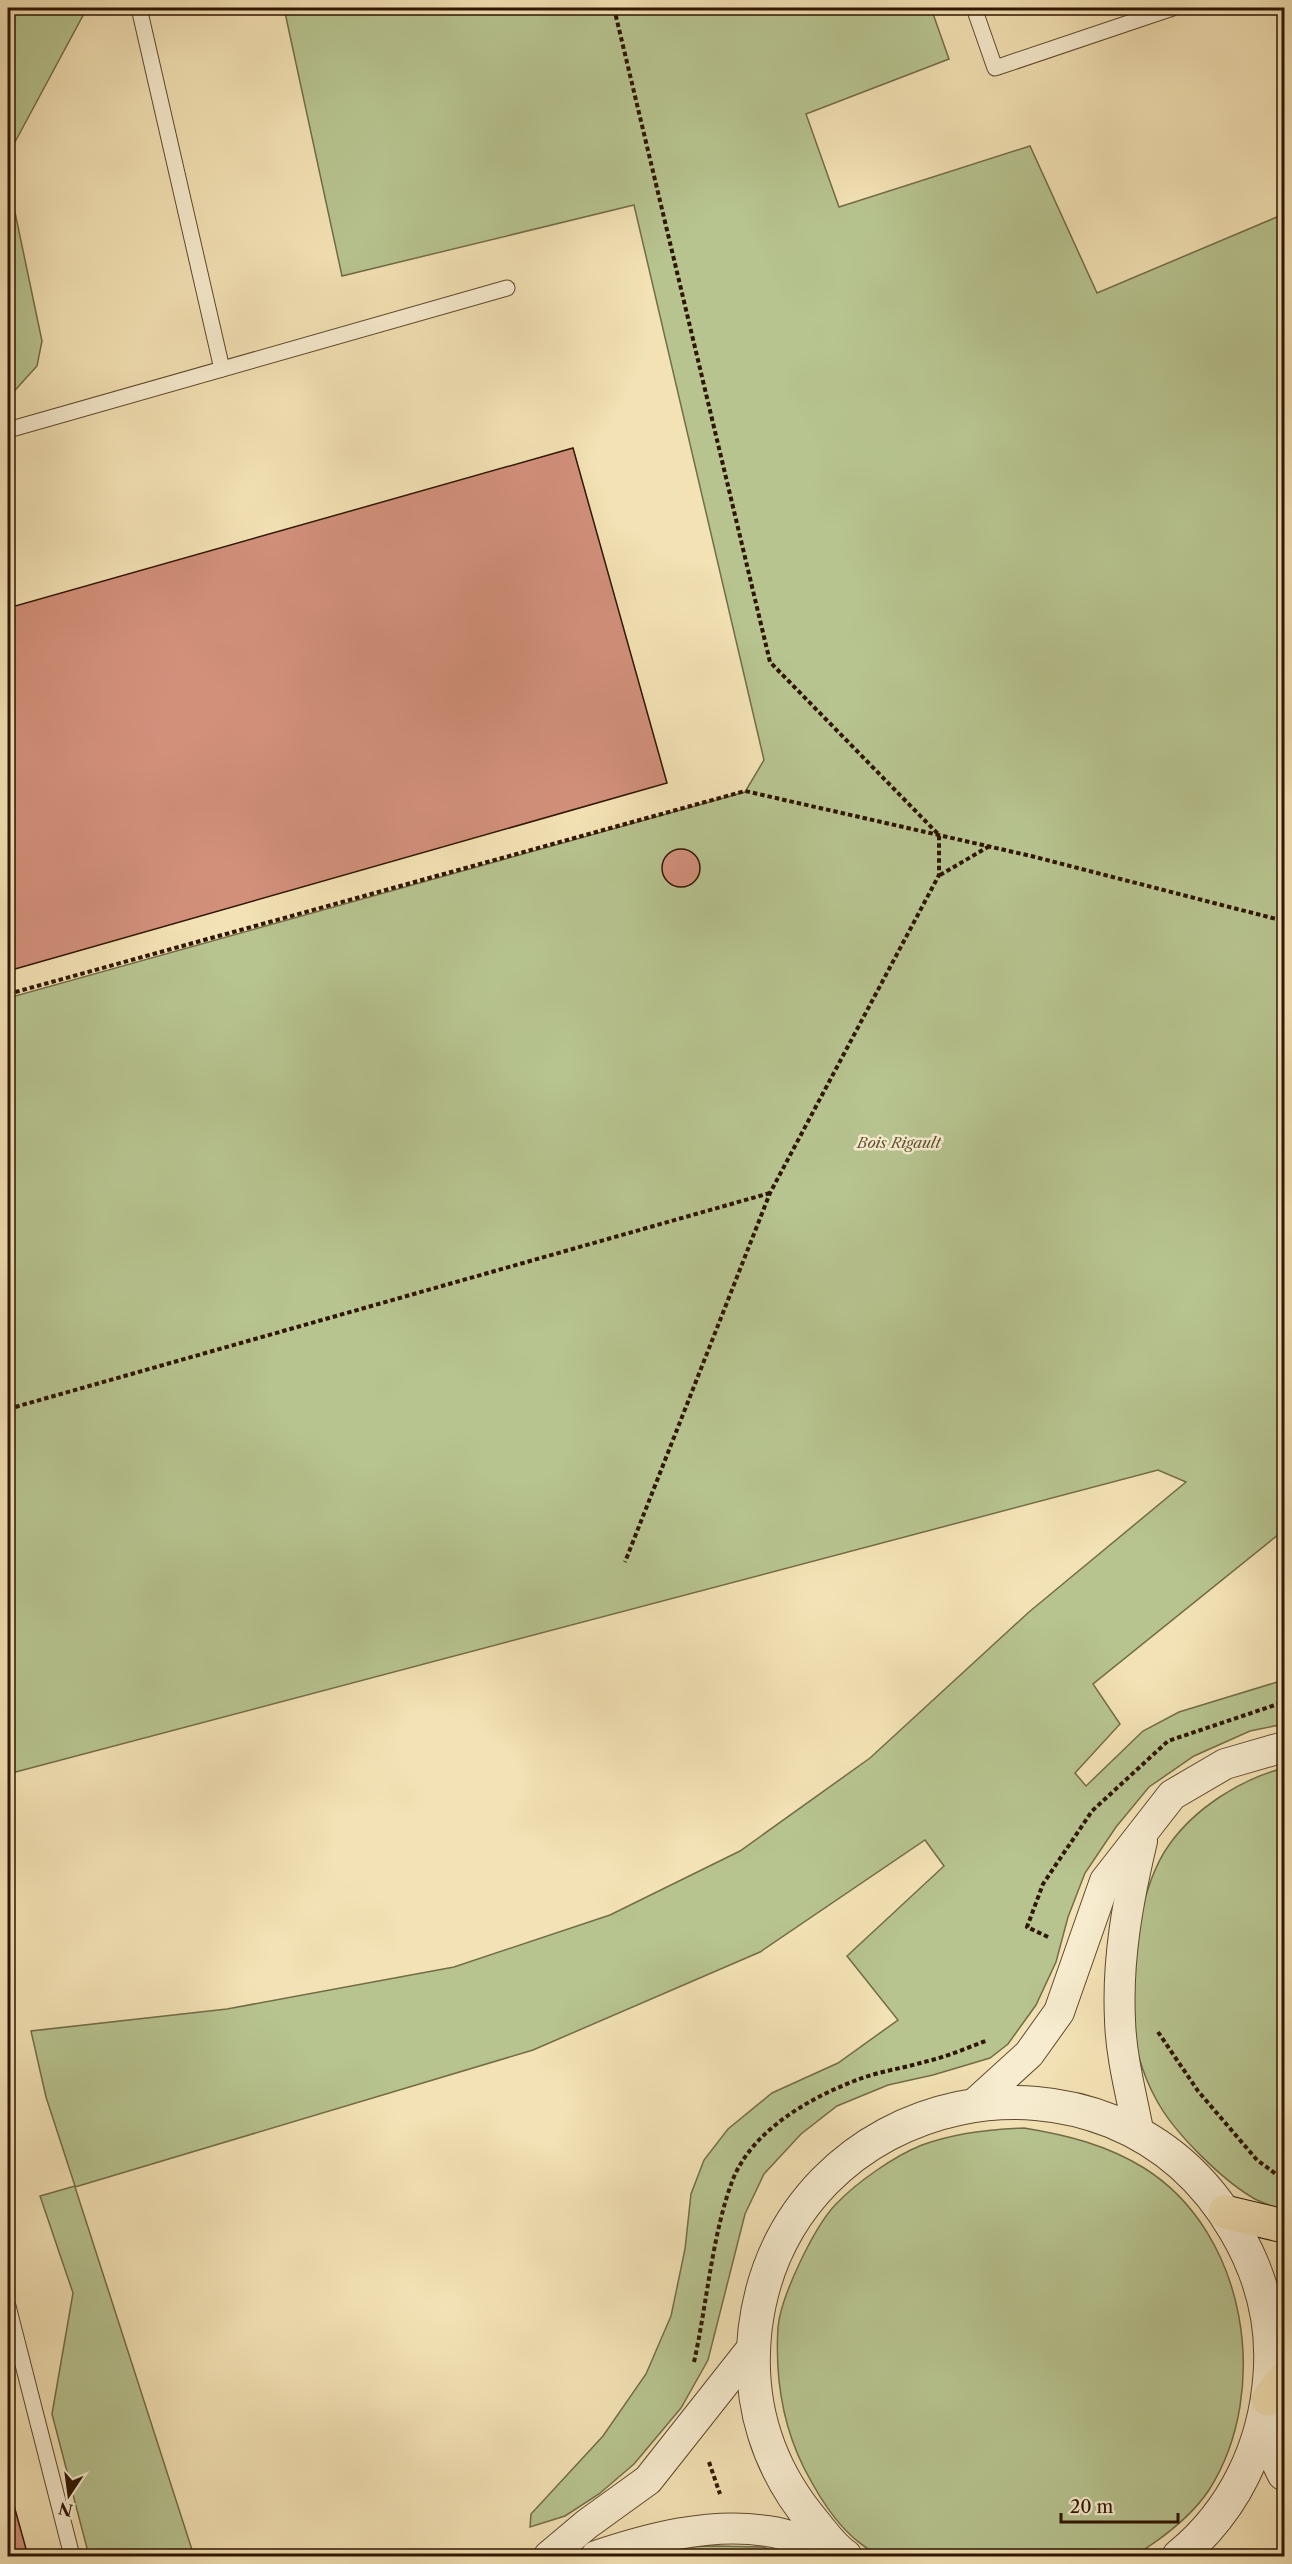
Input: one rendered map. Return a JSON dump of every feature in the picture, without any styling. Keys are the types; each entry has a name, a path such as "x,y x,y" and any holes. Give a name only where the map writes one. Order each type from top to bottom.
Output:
{"highway":[{"path":"1225,2212 1284,2226"}],"street":[{"path":"974,2104 1029,2054 1059,2013 1105,1881 1172,1795 1225,1764 1284,1747"},
{"path":"1139,2135 1120,2021 1121,1967 1126,1907 1145,1830"},
{"path":"841,2554 794,2499 778,2471 765,2437 757,2407 753,2370 757,2313 771,2266 787,2231 808,2200 835,2171 868,2144 898,2128 936,2112 974,2104 1029,2102 1055,2105 1093,2115 1139,2135 1187,2169 1225,2212 1247,2250 1266,2309 1272,2402 1284,2474"},
{"path":"549,2556 587,2524 648,2480 753,2347"},
{"path":"1179,2556 1195,2543 1224,2510 1242,2480 1272,2402"},
{"path":"596,2556 634,2543 701,2530 731,2527 769,2531 841,2554"}],"lane":[{"path":"139,8 222,369"},
{"path":"974,8 995,68 1173,8"},
{"path":"8,430 507,288"},
{"path":"8,2306 72,2556"}],"path":[{"path":"614,8 770,662 939,835 939,875 770,1193 625,1562"},
{"path":"8,994 745,792 988,846 1284,921"},
{"path":"939,875 988,846"},
{"path":"8,1409 770,1193"},
{"path":"1156,2030 1172,2057 1198,2091 1257,2160 1284,2180"},
{"path":"696,2422 731,2527"},
{"path":"1278,2556 1284,2546"}],"green space":[{"path":"8,8 87,8 8,155"},
{"name":"Bois Rigault","path":"284,8 931,8 949,59 806,114 839,207 1030,146 1097,293 1284,214 1284,1530 1093,1684 1120,1724 1075,1773 1086,1786 1143,1731 1179,1712 1284,1680 1284,1724 1250,1731 1194,1756 1149,1787 1116,1827 1085,1873 1068,1917 1056,1962 1036,2005 1008,2044 990,2058 933,2075 888,2085 837,2106 801,2134 764,2174 745,2214 708,2360 681,2408 634,2464 599,2494 565,2516 530,2527 531,2514 603,2436 646,2374 671,2316 685,2249 691,2194 704,2160 728,2129 772,2093 838,2063 898,2020 847,1956 944,1866 925,1840 760,1952 533,2050 75,2187 194,2556 89,2556 52,2414 73,2293 40,2196 75,2186 46,2097 31,2031 227,2009 454,1967 610,1915 740,1851 870,1758 1029,1612 1186,1482 1158,1470 8,1774 8,998 745,792 764,760 634,205 342,276"},
{"path":"8,179 42,341 37,366 8,398"},
{"path":"1284,1768 1284,2211 1255,2199 1228,2180 1200,2155 1164,2112 1146,2079 1139,2057 1131,2023 1130,1993 1134,1949 1144,1902 1159,1861 1169,1845 1205,1807 1252,1779"},
{"path":"1024,2128 1086,2142 1130,2160 1144,2168 1179,2196 1206,2231 1226,2272 1239,2316 1243,2361 1240,2407 1229,2450 1202,2500 1184,2519 1134,2556 880,2556 855,2540 835,2518 818,2494 796,2451 785,2417 779,2382 778,2327 785,2298 800,2262 827,2215 854,2187 876,2171 911,2150 947,2137 972,2132"},
{"path":"672,2547 762,2547 793,2556 637,2556"}],"building":[{"path":"573,448 667,783 8,971 8,608"},
{"path":"681,849 688,850 694,855 699,861 699,875 694,881 688,886 681,887 674,886 668,881 663,875 662,868 663,861 668,855 674,850"},
{"path":"8,2484 28,2556 8,2556"}]}
